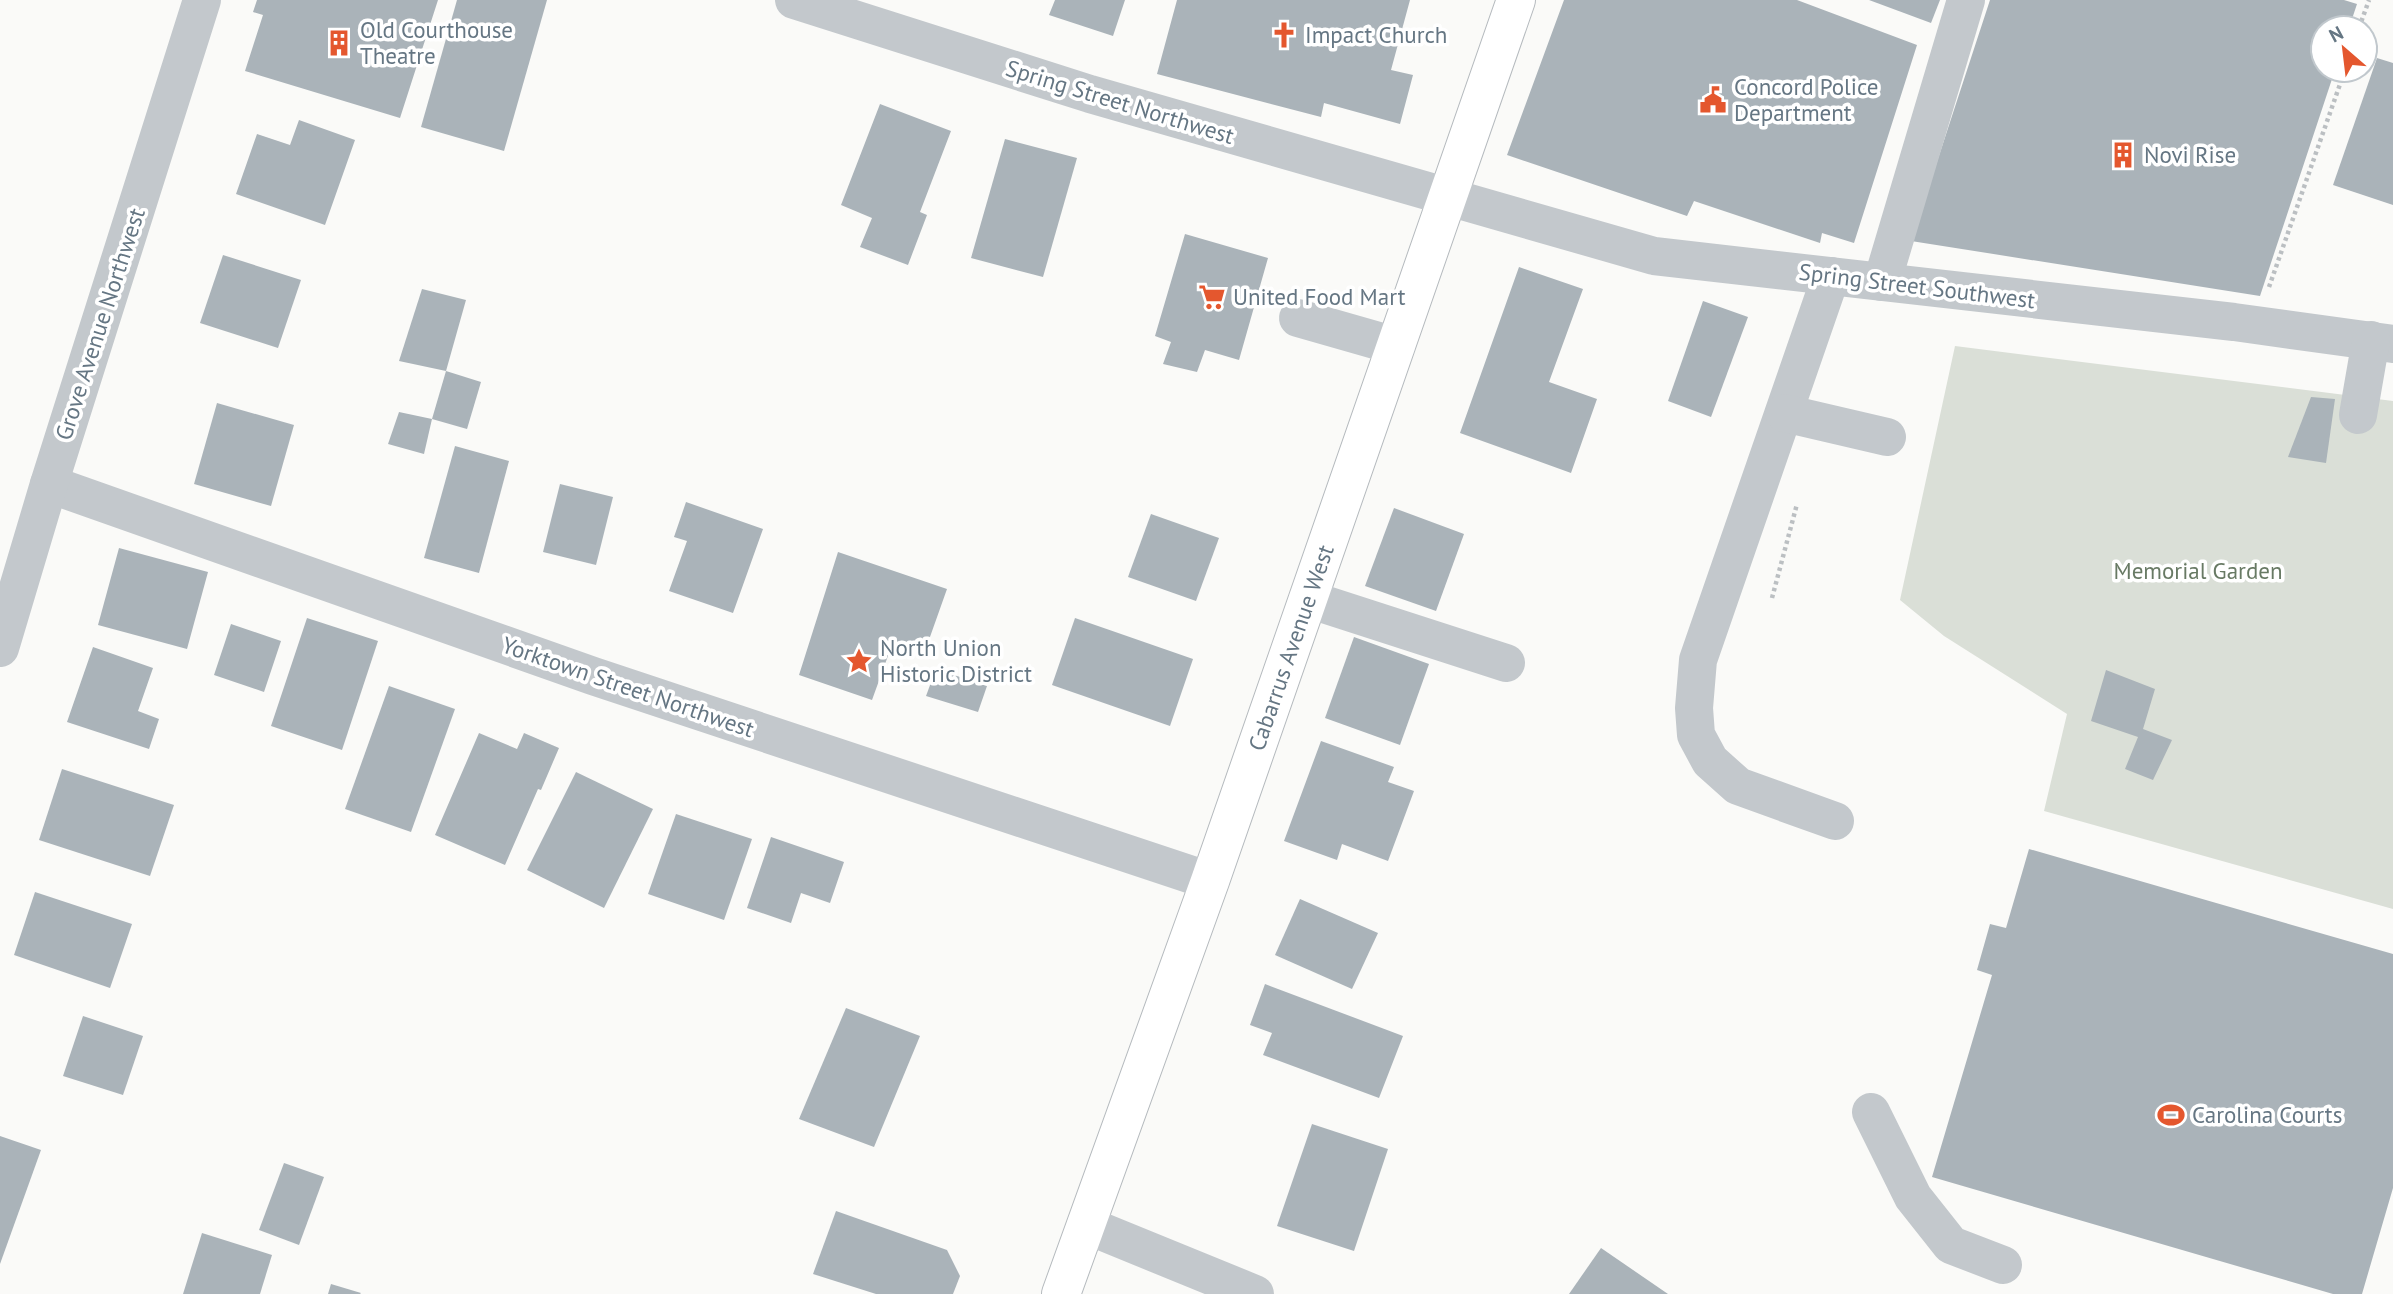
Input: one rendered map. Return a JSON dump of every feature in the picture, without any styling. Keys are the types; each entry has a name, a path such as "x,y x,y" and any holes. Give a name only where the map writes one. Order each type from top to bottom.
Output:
{"main road":[{"name":"Cabarrus Avenue West","path":"1061,1294 1210,881 1517,0"}],"street":[{"name":"Grove Avenue Northwest","path":"0,648 202,0"},
{"name":"Spring Street Northwest","path":"794,0 1090,94 1447,198"},
{"path":"1882,282 1966,0"},
{"name":"Spring Street Southwest","path":"1447,198 1654,256 2234,322 2382,342"},
{"path":"1831,276 1698,660 1694,708 1696,735 1710,761 1738,786 1835,821"},
{"path":"1298,318 1396,346"},
{"path":"2358,415 2382,342"},
{"path":"1784,412 1887,437"},
{"name":"Yorktown Street Northwest","path":"49,484 593,676 1210,881"},
{"path":"1308,599 1506,663"},
{"path":"1871,1112 1913,1197 1951,1245 2003,1265"},
{"path":"1086,1225 1255,1294"}],"path":[{"path":"2269,290 2340,84"},
{"path":"1772,598 1799,497"}],"green space":[{"name":"Memorial Garden","path":"1955,346 2393,401 2393,909 2044,811 2067,714 1944,636 1900,600"}],"building":[{"name":"Old Courthouse Theatre","path":"257,0 438,0 400,118 245,71 263,15 253,12"},
{"path":"457,0 547,0 504,151 421,127"},
{"path":"1055,0 1125,0 1113,36 1049,15"},
{"name":"Impact Church","path":"1177,0 1410,0 1391,70 1413,75 1400,124 1324,103 1321,117 1157,74"},
{"name":"Concord Police Department","path":"1564,0 1797,0 1917,45 1854,243 1822,233 1820,243 1694,201 1687,216 1507,155"},
{"path":"1869,0 1940,0 1931,23"},
{"name":"Novi Rise","path":"1990,0 2344,0 2357,4 2354,14 2309,14 2309,84 2330,84 2260,296 1911,241"},
{"path":"2379,59 2393,63 2393,205 2333,185 2368,84 2379,84"},
{"path":"880,104 951,131 920,212 927,215 908,265 860,247 872,218 841,205"},
{"path":"299,120 355,140 325,225 236,194 257,134 290,145"},
{"path":"1005,139 1077,158 1043,277 971,258"},
{"name":"United Food Mart","path":"1185,234 1268,258 1239,360 1205,350 1197,372 1163,364 1171,342 1155,336"},
{"path":"223,255 301,280 278,348 200,323"},
{"path":"1519,267 1583,289 1549,382 1597,399 1571,473 1460,433"},
{"path":"422,289 466,300 446,371 399,361"},
{"path":"1703,301 1748,317 1711,417 1668,401"},
{"path":"446,371 481,382 467,429 432,419"},
{"path":"2311,397 2335,399 2326,463 2288,457"},
{"path":"217,403 294,425 271,506 194,484"},
{"path":"399,412 432,419 424,454 388,444"},
{"path":"455,446 509,461 479,573 424,558"},
{"path":"560,484 613,497 596,565 543,552"},
{"path":"686,502 763,529 733,613 669,591 687,541 674,537"},
{"path":"1394,508 1464,534 1436,611 1365,586"},
{"path":"1151,514 1219,538 1196,601 1128,577"},
{"path":"119,548 208,572 187,649 98,625"},
{"path":"838,552 947,589 925,651 893,642 872,700 799,675"},
{"path":"307,618 378,641 342,750 271,726"},
{"path":"1075,618 1193,659 1170,726 1052,685"},
{"path":"231,624 281,641 264,692 214,675"},
{"path":"1354,637 1429,664 1400,745 1325,718"},
{"path":"93,647 153,668 138,711 159,719 149,749 67,722"},
{"path":"936,669 987,686 978,712 926,696"},
{"path":"2106,670 2155,689 2143,729 2172,740 2153,780 2125,769 2138,737 2091,721"},
{"path":"389,686 455,709 411,832 345,809"},
{"path":"479,733 517,749 524,733 559,748 505,865 435,835"},
{"path":"1321,741 1394,767 1388,782 1414,791 1388,861 1342,844 1337,860 1284,841"},
{"path":"62,769 174,805 150,876 39,840"},
{"path":"576,772 653,809 604,908 527,870"},
{"path":"676,814 752,839 724,920 648,894"},
{"path":"771,837 844,862 830,903 801,893 791,923 747,908"},
{"name":"Carolina Courts","path":"2029,849 2393,954 2393,1188 2362,1294 2333,1294 1932,1177 1992,975 1977,970 1990,924 2006,928"},
{"path":"35,892 132,924 110,988 14,955"},
{"path":"1300,899 1378,933 1352,989 1275,955"},
{"path":"1265,984 1403,1036 1379,1098 1263,1055 1272,1033 1250,1025"},
{"path":"846,1008 920,1036 874,1147 799,1119"},
{"path":"83,1016 143,1036 123,1095 63,1076"},
{"path":"1312,1124 1388,1149 1354,1251 1277,1226"},
{"path":"0,1136 41,1150 0,1264"},
{"path":"284,1163 324,1177 299,1245 259,1230"},
{"path":"836,1211 947,1250 960,1276 953,1294 876,1294 813,1274"},
{"path":"202,1233 272,1255 260,1294 183,1294"},
{"path":"1601,1248 1668,1294 1569,1294"},
{"path":"331,1284 361,1293 328,1294"}],"place":[{"name":"Impact Church","path":"1284,35"},
{"name":"Old Courthouse Theatre","path":"339,43"},
{"name":"Concord Police Department","path":"1713,100"},
{"name":"Novi Rise","path":"2123,155"},
{"name":"United Food Mart","path":"1212,297"},
{"name":"North Union Historic District","path":"859,661"},
{"name":"Carolina Courts","path":"2171,1115"}]}
